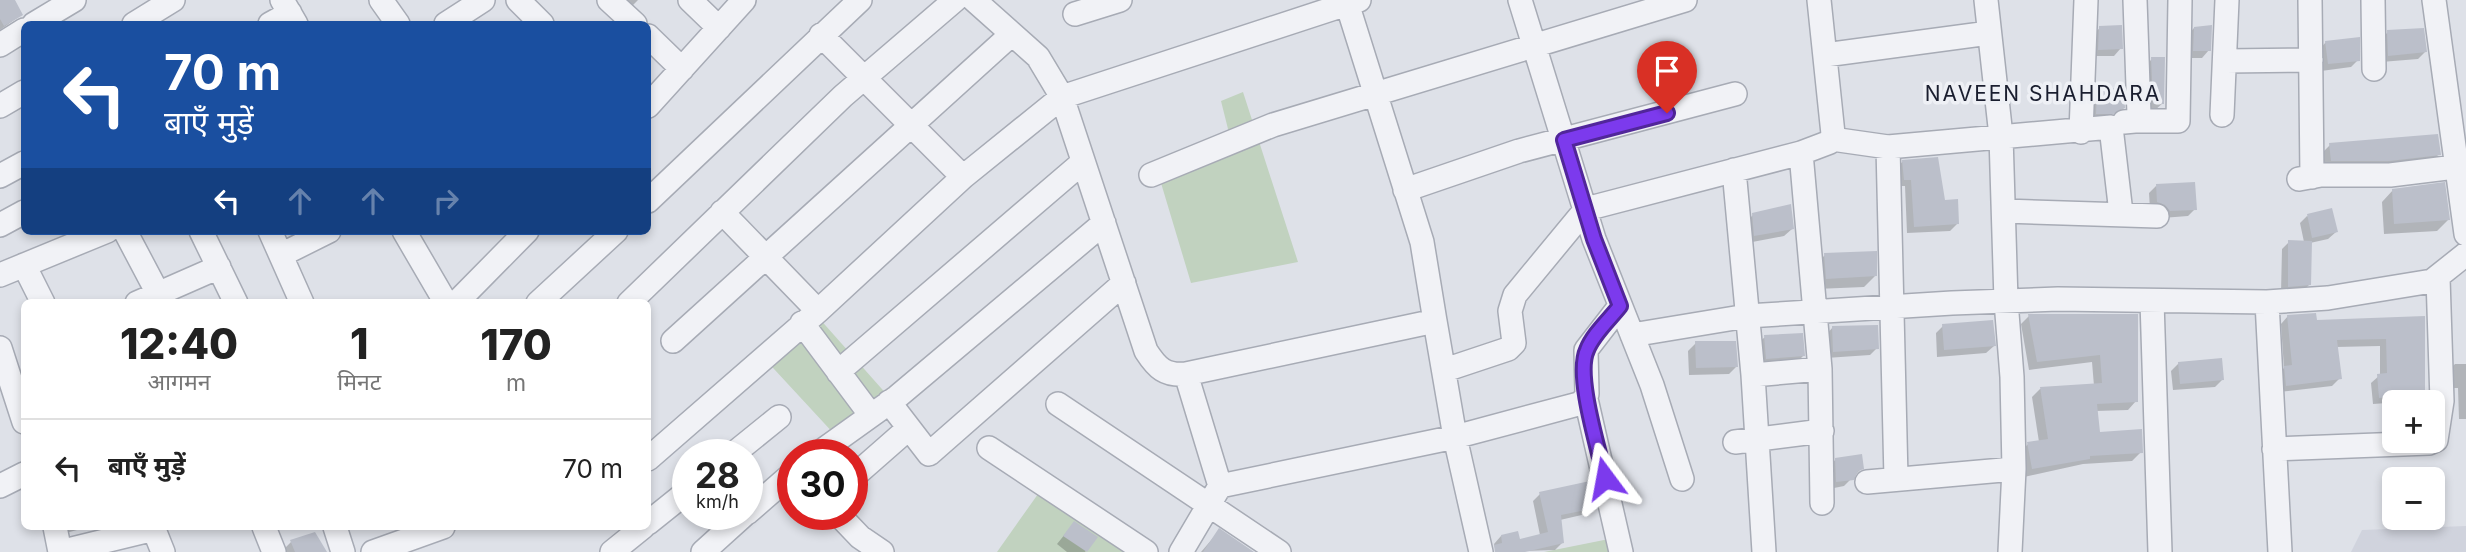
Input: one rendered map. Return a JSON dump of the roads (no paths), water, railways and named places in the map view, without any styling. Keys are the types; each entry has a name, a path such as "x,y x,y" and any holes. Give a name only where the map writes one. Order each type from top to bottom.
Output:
{"street":[{"path":"36,20 74,0"},
{"path":"139,21 173,0"},
{"path":"382,0 396,21"},
{"path":"455,21 483,0"},
{"path":"518,0 539,21"},
{"path":"609,0 632,21"},
{"path":"690,0 719,28"},
{"path":"651,103 744,0"},
{"path":"651,198 860,0"},
{"path":"633,299 864,78 956,0"},
{"path":"974,0 1038,57 1062,97 1146,351 1160,370 1171,375 1186,374 1434,321"},
{"path":"1076,14 1120,0"},
{"path":"1520,0 1586,209 1620,306 1653,385 1682,479"},
{"path":"1151,175 1256,131 1534,44 1641,6 1685,0"},
{"path":"1819,0 1832,139"},
{"path":"1986,0 2001,136 2006,302 2012,377 2014,469 2010,552"},
{"path":"2081,132 2086,0"},
{"path":"2135,0 2139,116 2135,121"},
{"path":"1445,370 1508,349 1514,343 1510,311 1515,295 1586,209 1801,153 1832,139 1888,147 2001,136 2081,132 2135,121 2178,121 2180,0"},
{"path":"2222,115 2227,0"},
{"path":"2315,0 2306,178 2390,175 2455,167"},
{"path":"2373,0 2374,69"},
{"path":"2434,0 2466,234"},
{"path":"651,456 810,317 963,177 1062,97 1351,1 1374,94 1423,242 1455,437 1481,552"},
{"path":"0,45 21,30"},
{"path":"1825,55 1989,33"},
{"path":"673,341 1012,34"},
{"path":"821,35 910,127 963,177"},
{"path":"651,39 682,69"},
{"path":"2226,61 2311,60"},
{"path":"0,106 21,94"},
{"path":"1405,190 1519,151 1735,94"},
{"path":"2111,127 2121,213"},
{"path":"1888,147 1894,306 1896,478"},
{"path":"1801,153 1820,369 1822,503"},
{"path":"838,372 1083,162"},
{"path":"0,176 21,165"},
{"path":"1734,170 1741,217 1747,316 1754,375 1745,441 1764,552"},
{"path":"2004,211 2157,216"},
{"path":"722,212 767,257 810,317 838,372 879,408 909,428 929,454 1124,283"},
{"path":"0,225 21,214"},
{"path":"837,439 1104,223"},
{"path":"0,275 97,235"},
{"path":"127,235 153,299 219,267"},
{"path":"203,235 234,299"},
{"path":"272,235 300,299"},
{"path":"281,255 321,235"},
{"path":"406,235 442,299"},
{"path":"445,299 522,235"},
{"path":"542,299 612,235"},
{"path":"1632,335 1747,316 1813,310 2006,302 2267,302 2328,298 2438,278 2466,254"},
{"path":"24,265 41,299"},
{"path":"2274,449 2416,444 2436,440 2442,401 2438,278"},
{"path":"2152,301 2160,552"},
{"path":"2267,302 2280,552"},
{"path":"1620,306 1586,350 1586,399 1621,552"},
{"path":"0,348 21,413"},
{"path":"1754,375 1820,369"},
{"path":"1186,374 1220,486"},
{"path":"1181,552 1220,486 1455,437 1586,399"},
{"path":"1058,404 1279,552"},
{"path":"751,439 779,416"},
{"path":"868,464 909,428"},
{"path":"1745,441 1822,431"},
{"path":"989,447 1146,552"},
{"path":"1867,482 2014,469"},
{"path":"0,486 21,476"},
{"path":"763,499 777,487"},
{"path":"651,521 672,504"},
{"path":"56,530 60,552 145,530"},
{"path":"154,530 163,552"},
{"path":"265,530 274,552"},
{"path":"336,530 343,552"},
{"path":"373,552 401,533 422,530"},
{"path":"612,552 639,530"},
{"path":"704,552 728,530"},
{"path":"853,530 882,552"}],"district":[{"name":"NAVEEN SHAHDARA","path":"2043,94"}]}
